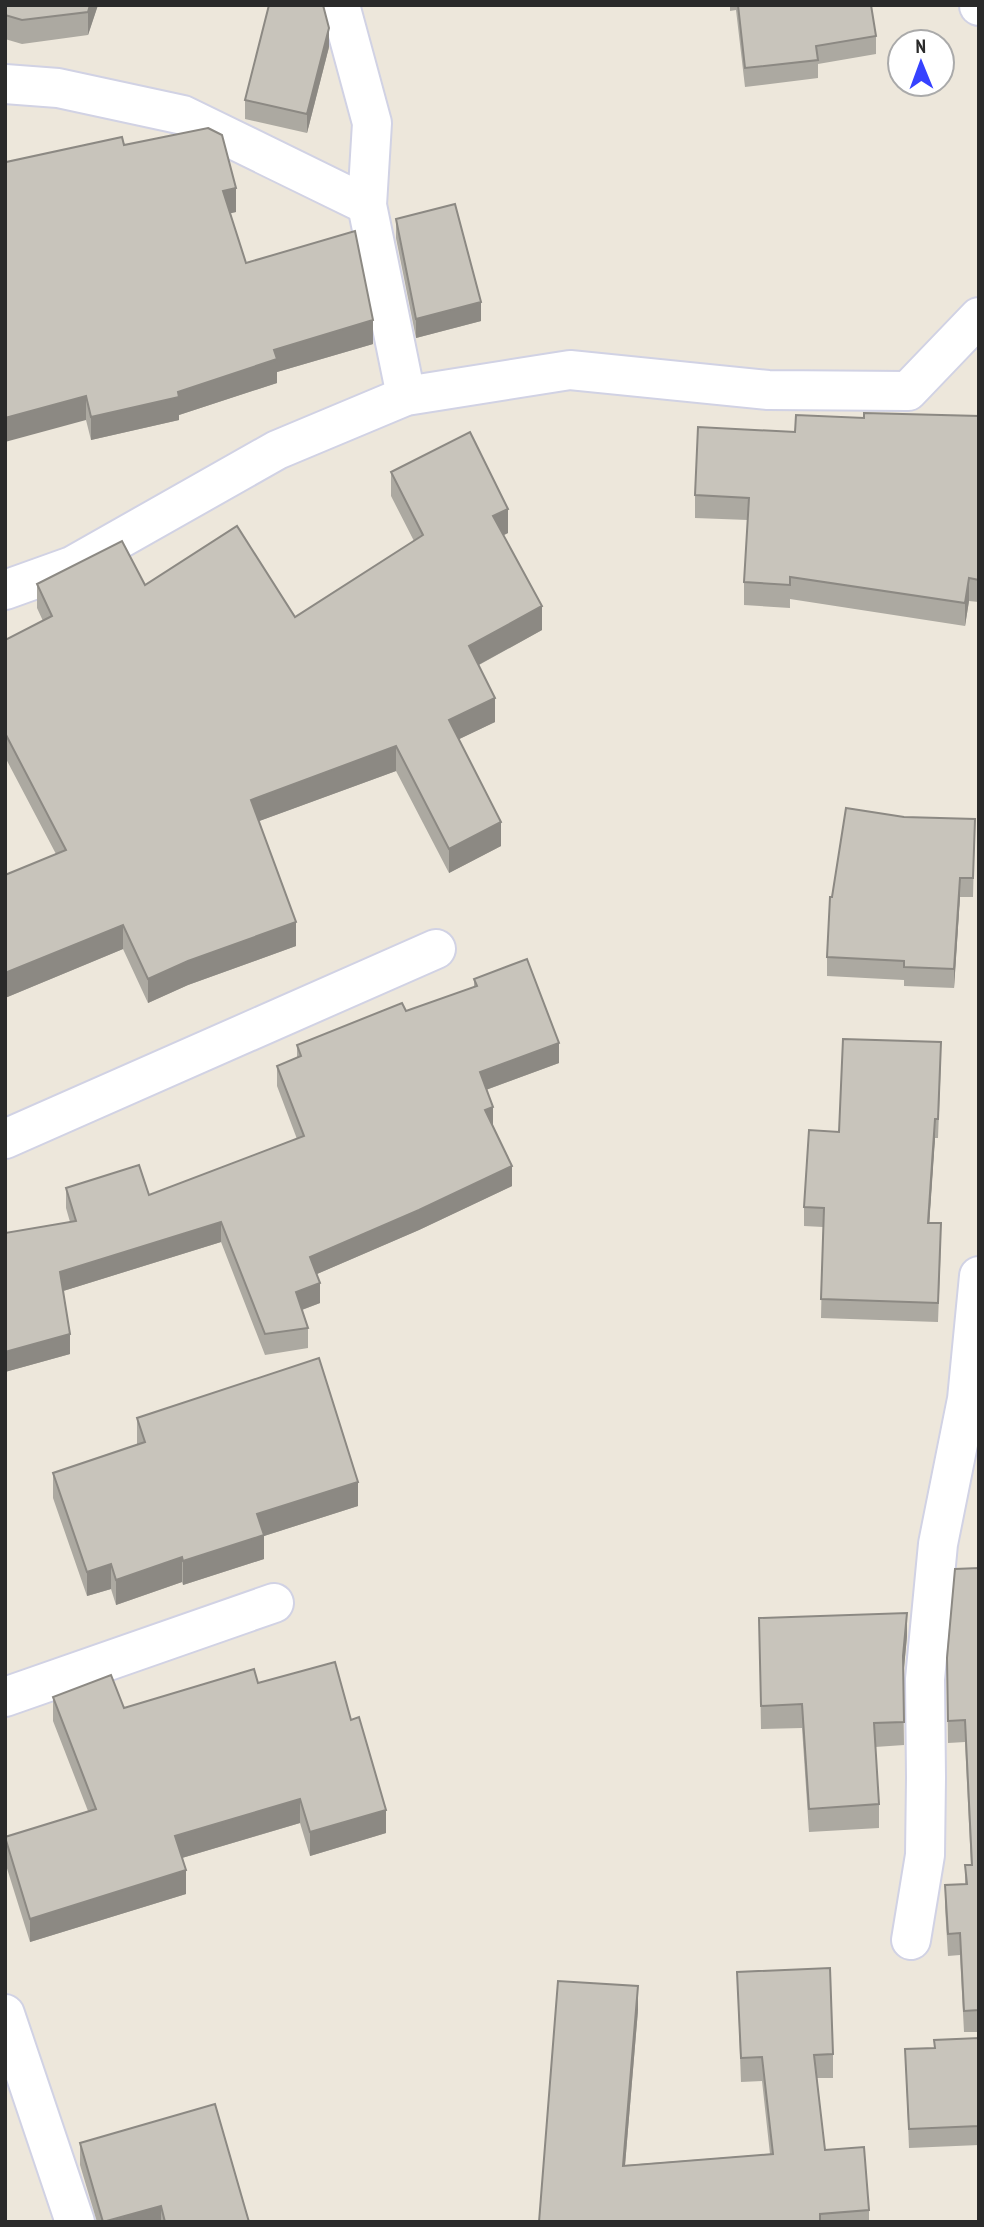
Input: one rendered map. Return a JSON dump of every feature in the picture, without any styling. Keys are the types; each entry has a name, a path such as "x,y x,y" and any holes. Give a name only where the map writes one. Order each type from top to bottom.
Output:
{"street":[{"path":"340,5 372,123 366,205 406,396"},
{"path":"5,85 58,88 183,115 366,205"},
{"path":"5,590 72,566 277,450 406,396 570,370 768,390 908,391 979,317"},
{"path":"5,1139 436,949"},
{"path":"911,1940 925,1855 925,1679 938,1544 967,1399 979,1276"},
{"path":"5,1696 274,1603"},
{"path":"5,2014 75,2222"}],"building":[{"path":"5,5 90,5 88,12 22,20 5,15"},
{"path":"269,5 323,5 329,28 307,114 245,100"},
{"path":"738,5 871,5 876,36 816,46 818,60 745,68"},
{"path":"208,128 222,135 236,188 223,191 246,263 355,231 373,320 274,350 277,359 178,392 179,397 91,417 86,396 5,418 5,160 6,162 122,137 124,145"},
{"path":"455,204 481,302 416,319 396,219"},
{"path":"864,413 979,416 979,580 969,578 965,603 790,577 790,585 744,582 749,498 695,495 698,427 795,432 796,415 864,418"},
{"path":"470,432 508,509 493,516 542,606 469,646 495,698 449,720 501,822 449,849 396,746 251,800 296,922 188,961 148,979 123,925 5,973 5,875 66,850 5,733 5,640 52,616 37,584 122,541 145,585 237,526 295,617 423,535 391,472"},
{"path":"846,808 904,817 975,819 973,878 960,878 954,969 904,967 904,961 827,957 830,897"},
{"path":"527,959 559,1043 480,1072 493,1107 485,1110 512,1166 310,1257 320,1283 296,1292 308,1328 265,1334 221,1222 60,1272 70,1334 5,1352 5,1233 76,1221 66,1188 139,1165 149,1195 304,1136 277,1066 301,1056 297,1045 402,1003 406,1011 477,986 474,979"},
{"path":"843,1039 941,1042 938,1119 935,1119 928,1223 941,1223 938,1303 821,1299 824,1208 804,1207 809,1130 839,1132"},
{"path":"319,1358 358,1482 257,1514 264,1535 183,1561 182,1557 116,1580 111,1564 87,1572 53,1473 145,1442 137,1418"},
{"path":"979,1568 979,2010 964,2011 960,1933 948,1934 945,1885 967,1884 965,1865 972,1865 965,1720 948,1721 947,1658 955,1569"},
{"path":"907,1613 903,1656 904,1722 874,1723 879,1804 809,1809 802,1704 761,1706 759,1618"},
{"path":"335,1662 351,1720 359,1717 386,1810 310,1832 300,1799 175,1836 186,1870 30,1919 5,1837 96,1809 53,1697 111,1675 124,1708 254,1669 258,1683"},
{"path":"830,1968 833,2054 814,2055 825,2150 864,2147 869,2210 820,2214 820,2222 539,2222 558,1981 638,1986 623,2166 773,2154 762,2057 741,2058 737,1972"},
{"path":"979,2038 979,2126 909,2129 905,2049 935,2048 934,2040"},
{"path":"215,2104 249,2222 165,2222 161,2206 103,2222 80,2143"}]}
